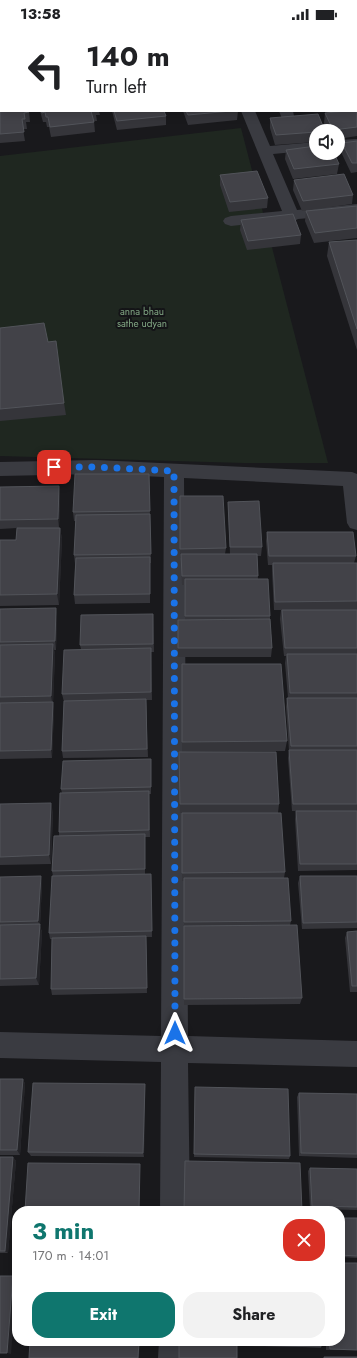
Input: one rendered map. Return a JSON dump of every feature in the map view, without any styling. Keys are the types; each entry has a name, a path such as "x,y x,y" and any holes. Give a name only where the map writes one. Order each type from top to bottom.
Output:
{"street":[{"path":"248,112 292,217"},
{"path":"345,143 357,142"},
{"path":"264,151 309,147"},
{"path":"231,221 292,217 357,209"},
{"path":"0,469 96,467 352,479 357,523"},
{"path":"174,471 175,1206"},
{"path":"0,1045 357,1054"},
{"path":"174,1346 174,1358"}],"green space":[{"name":"anna bhau sathe udyan","path":"241,128 328,463 244,463 0,456 0,156"}],"building":[{"path":"0,112 29,112 24,113 25,119 22,119 24,132 0,134"},
{"path":"45,112 91,112 94,122 50,127 48,117 46,117"},
{"path":"114,112 164,112 166,116 117,121"},
{"path":"186,112 220,112 188,115"},
{"path":"357,112 357,127 345,128 345,124 330,124 325,113"},
{"path":"318,114 322,124 309,124 309,133 276,135 270,118"},
{"path":"357,141 357,163 352,163 345,149 345,143"},
{"path":"309,147 309,160 337,160 339,164 294,169 286,150"},
{"path":"257,171 268,198 230,202 220,175"},
{"path":"344,174 353,195 303,201 294,180"},
{"path":"357,206 357,228 315,233 306,211"},
{"path":"293,214 301,235 248,241 241,220"},
{"path":"357,240 357,329 329,242"},
{"path":"44,323 48,342 56,341 64,403 0,409 0,328"},
{"path":"75,474 149,474 150,511 73,512"},
{"path":"59,486 58,519 0,520 0,487"},
{"path":"180,496 223,496 226,548 180,549"},
{"path":"259,501 262,547 230,547 228,502"},
{"path":"150,514 151,554 74,555 76,515"},
{"path":"17,528 60,528 57,594 0,595 0,540 16,540"},
{"path":"267,532 353,532 356,556 269,556"},
{"path":"181,554 257,554 258,576 182,576"},
{"path":"150,557 150,594 74,595 76,558"},
{"path":"273,563 357,563 357,601 275,602"},
{"path":"185,579 268,579 270,616 185,616"},
{"path":"56,608 55,641 0,642 0,609"},
{"path":"282,610 357,610 357,648 285,648"},
{"path":"153,614 153,644 80,645 81,615"},
{"path":"270,619 272,648 178,648 178,620"},
{"path":"53,644 51,696 0,697 0,645"},
{"path":"151,648 151,692 62,694 64,650"},
{"path":"287,654 357,654 357,693 290,693"},
{"path":"182,664 281,664 287,741 182,742"},
{"path":"287,698 357,698 357,746 291,746"},
{"path":"146,699 147,749 62,751 64,701"},
{"path":"53,702 51,750 0,751 0,703"},
{"path":"289,750 357,750 357,804 293,804"},
{"path":"179,752 276,752 279,804 180,804"},
{"path":"151,759 151,787 61,789 63,761"},
{"path":"149,791 149,830 59,832 60,793"},
{"path":"51,803 49,855 0,857 0,804"},
{"path":"296,811 357,811 357,864 300,864"},
{"path":"182,813 281,813 285,872 182,873"},
{"path":"145,834 145,869 52,871 54,836"},
{"path":"151,874 152,931 49,933 52,876"},
{"path":"41,876 38,921 0,922 0,877"},
{"path":"300,876 357,876 357,922 303,923"},
{"path":"184,878 288,878 291,921 184,922"},
{"path":"40,924 36,978 0,979 0,925"},
{"path":"297,925 302,998 184,999 184,926"},
{"path":"357,931 357,986 352,986 347,932"},
{"path":"146,936 147,988 51,989 52,938"},
{"path":"0,1079 23,1079 17,1150 0,1150"},
{"path":"33,1083 145,1084 143,1153 28,1152"},
{"path":"195,1087 288,1089 290,1156 194,1154"},
{"path":"299,1093 357,1094 357,1154 301,1153"},
{"path":"0,1157 13,1157 5,1251 0,1251"},
{"path":"185,1161 300,1163 302,1206 184,1206"},
{"path":"28,1163 140,1164 139,1206 25,1206"},
{"path":"310,1168 357,1169 357,1207 312,1206"},
{"path":"345,1218 357,1218 357,1256 345,1255"},
{"path":"345,1263 357,1263 357,1350 330,1349 330,1346 345,1346"},
{"path":"0,1276 12,1276 7,1353 0,1353"},
{"path":"30,1346 139,1346 138,1358 29,1358"},
{"path":"179,1346 237,1346 237,1358 179,1358"},
{"path":"283,1346 321,1346 321,1347"},
{"path":"357,1357 357,1358 324,1358"}],"route":[{"path":"54,467 96,467 174,471 175,1033"}]}
